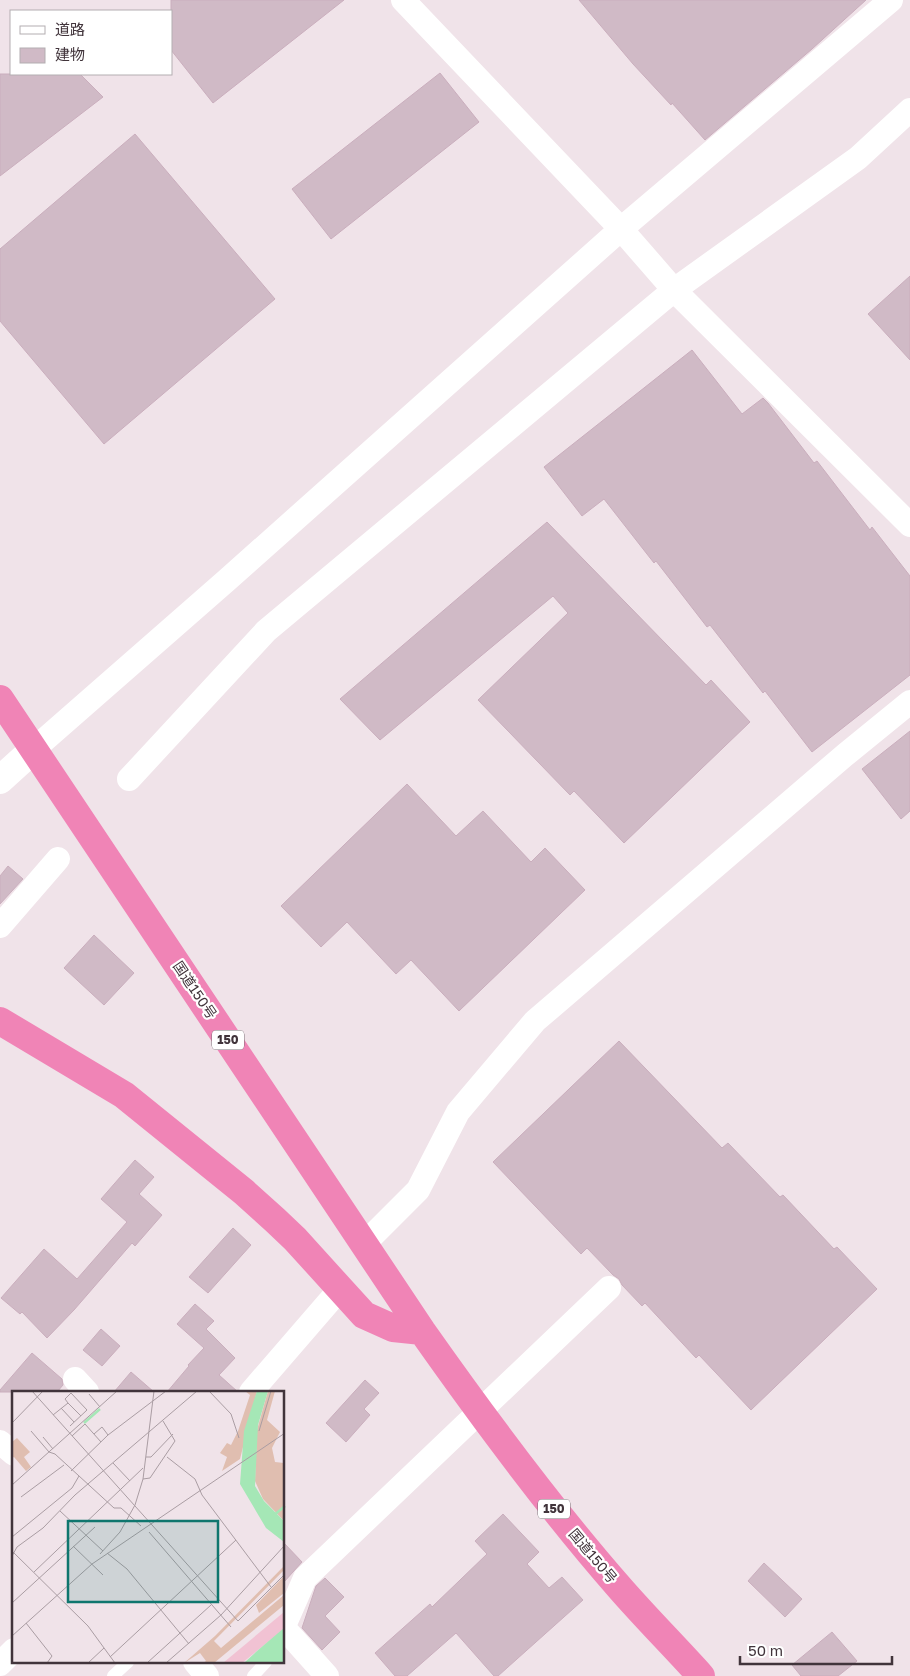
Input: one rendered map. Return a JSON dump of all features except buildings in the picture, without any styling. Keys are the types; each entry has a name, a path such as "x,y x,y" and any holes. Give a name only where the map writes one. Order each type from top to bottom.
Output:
{"highway":[{"name":"国道150号","path":"0,700 422,1331 480,1413 552,1507 619,1587 701,1676"},
{"path":"0,1022 124,1095 276,1220 364,1315 394,1328 422,1331"}],"street":[{"path":"403,0 621,229 674,290 910,525"},
{"path":"0,780 228,580 621,229 891,0"},
{"path":"129,779 266,631 674,290 858,158 910,110"},
{"path":"364,1244 418,1190 458,1112 535,1021 910,702"},
{"path":"0,926 58,859"},
{"path":"327,1676 286,1633 305,1578 609,1288"},
{"path":"252,1391 340,1289"},
{"path":"0,1442 12,1452"},
{"path":"0,1664 12,1652"},
{"path":"197,1664 207,1676"}],"lane":[{"path":"113,1676 126,1664"},
{"path":"253,1676 264,1664"}]}
